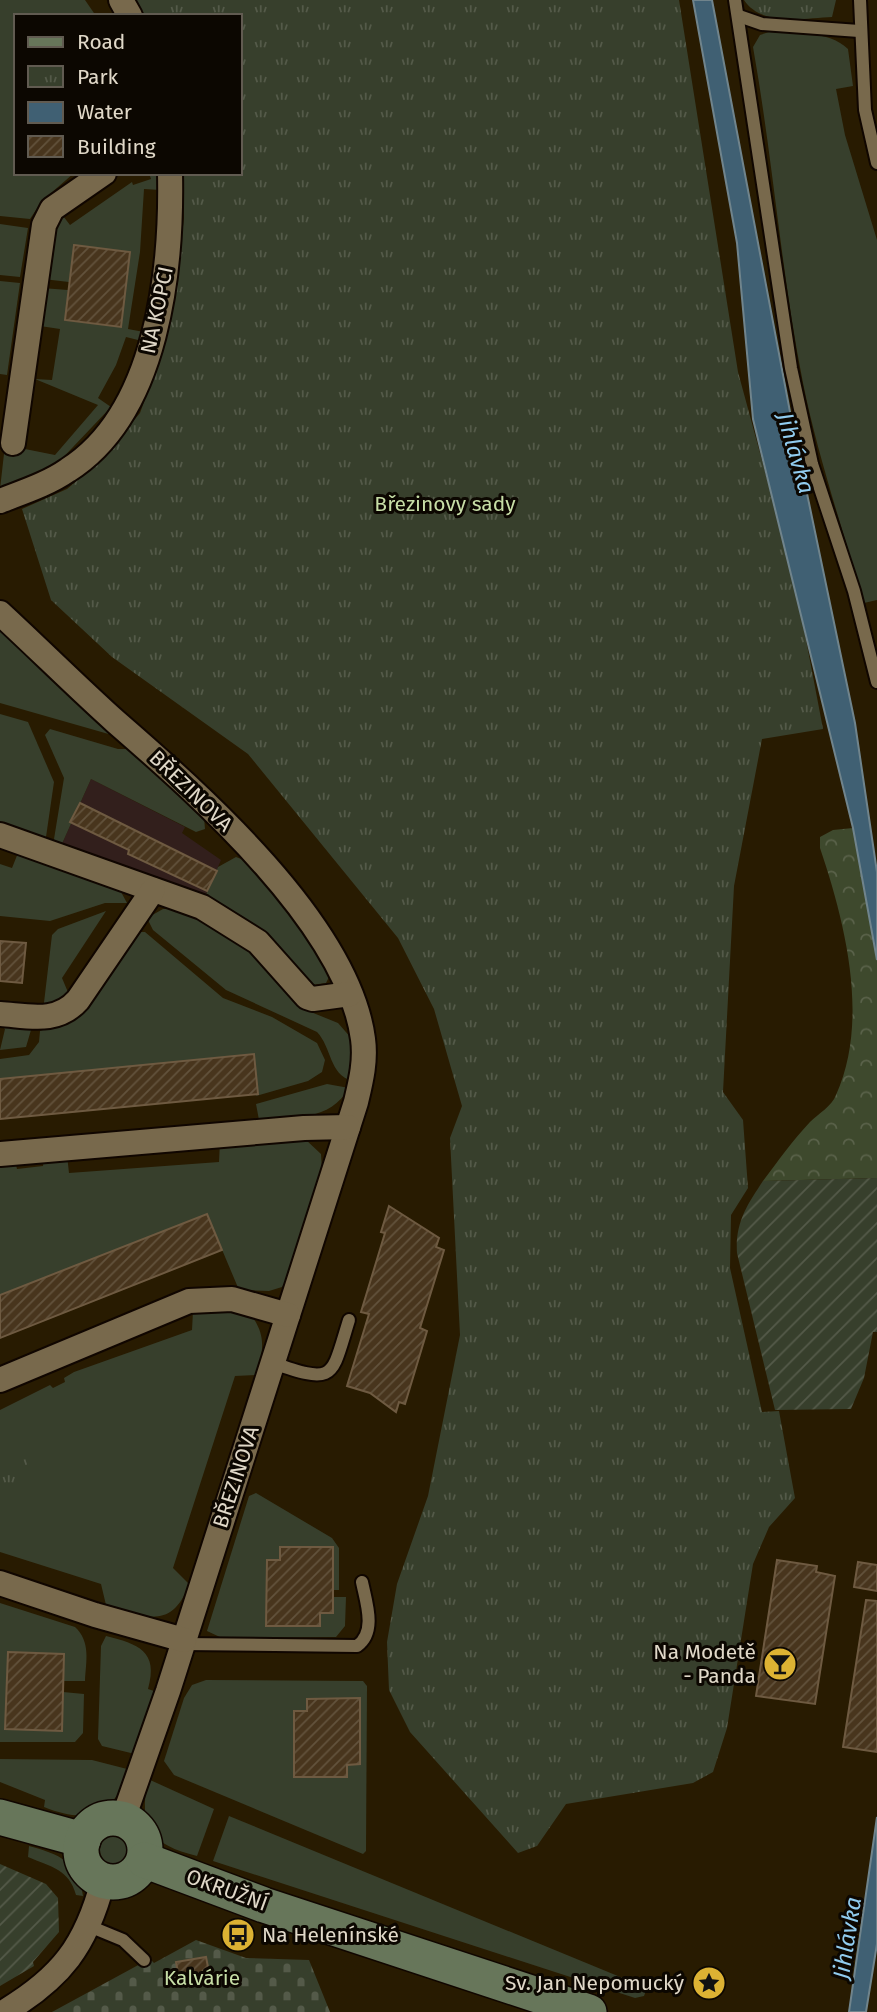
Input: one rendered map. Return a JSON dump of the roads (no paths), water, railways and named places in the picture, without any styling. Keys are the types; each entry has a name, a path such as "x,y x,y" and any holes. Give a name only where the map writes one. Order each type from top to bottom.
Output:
{"street":[{"path":"13,443 44,225 52,209 101,175"},
{"name":"NA KOPCI","path":"0,501 69,470 88,454 104,437 140,378 157,328 172,236 170,175"},
{"name":"BŘEZINOVA","path":"0,613 133,734 265,862 330,954 349,994 363,1040 363,1071 348,1128 183,1642 123,1819"},
{"path":"0,835 202,907 237,927 258,943 307,997 313,999 349,994"},
{"path":"0,1014 51,1017 67,1011 78,1000 153,890"},
{"path":"0,1154 304,1128 348,1128"},
{"path":"0,1380 189,1301 232,1299 288,1315"},
{"path":"0,1583 183,1642"},
{"path":"0,1817 83,1840"},
{"path":"123,1819 142,1836 144,1860 129,1879 103,1881 84,1865 83,1840 98,1822 123,1819"},
{"name":"OKRUŽNÍ","path":"144,1860 264,1905 589,2012"},
{"path":"4,2012 32,1996 57,1975 76,1951 89,1926 103,1881"}],"lane":[{"path":"736,0 791,368 813,464 854,591 877,682"},
{"path":"860,0 859,32 865,110 877,163"},
{"path":"739,16 762,24 859,32"},
{"path":"273,1363 315,1376 326,1375 334,1369 349,1320"},
{"path":"183,1642 357,1646 367,1633 369,1618 362,1582"},
{"path":"89,1926 122,1940 144,1960"}],"water":[{"name":"Jihlávka","path":"693,0 712,0 791,417 855,723 877,872 877,960 853,828 753,419 737,243"},
{"path":"877,1817 877,1944 866,2012 849,2012"}],"place":[{"name":"Na Modetě - Panda","path":"780,1664"},
{"name":"Na Helenínské","path":"238,1935"},
{"name":"Sv. Jan Nepomucký","path":"709,1983"}],"park label":[{"name":"Březinovy sady","path":"445,504"},
{"name":"Kalvárie","path":"202,1978"}]}
